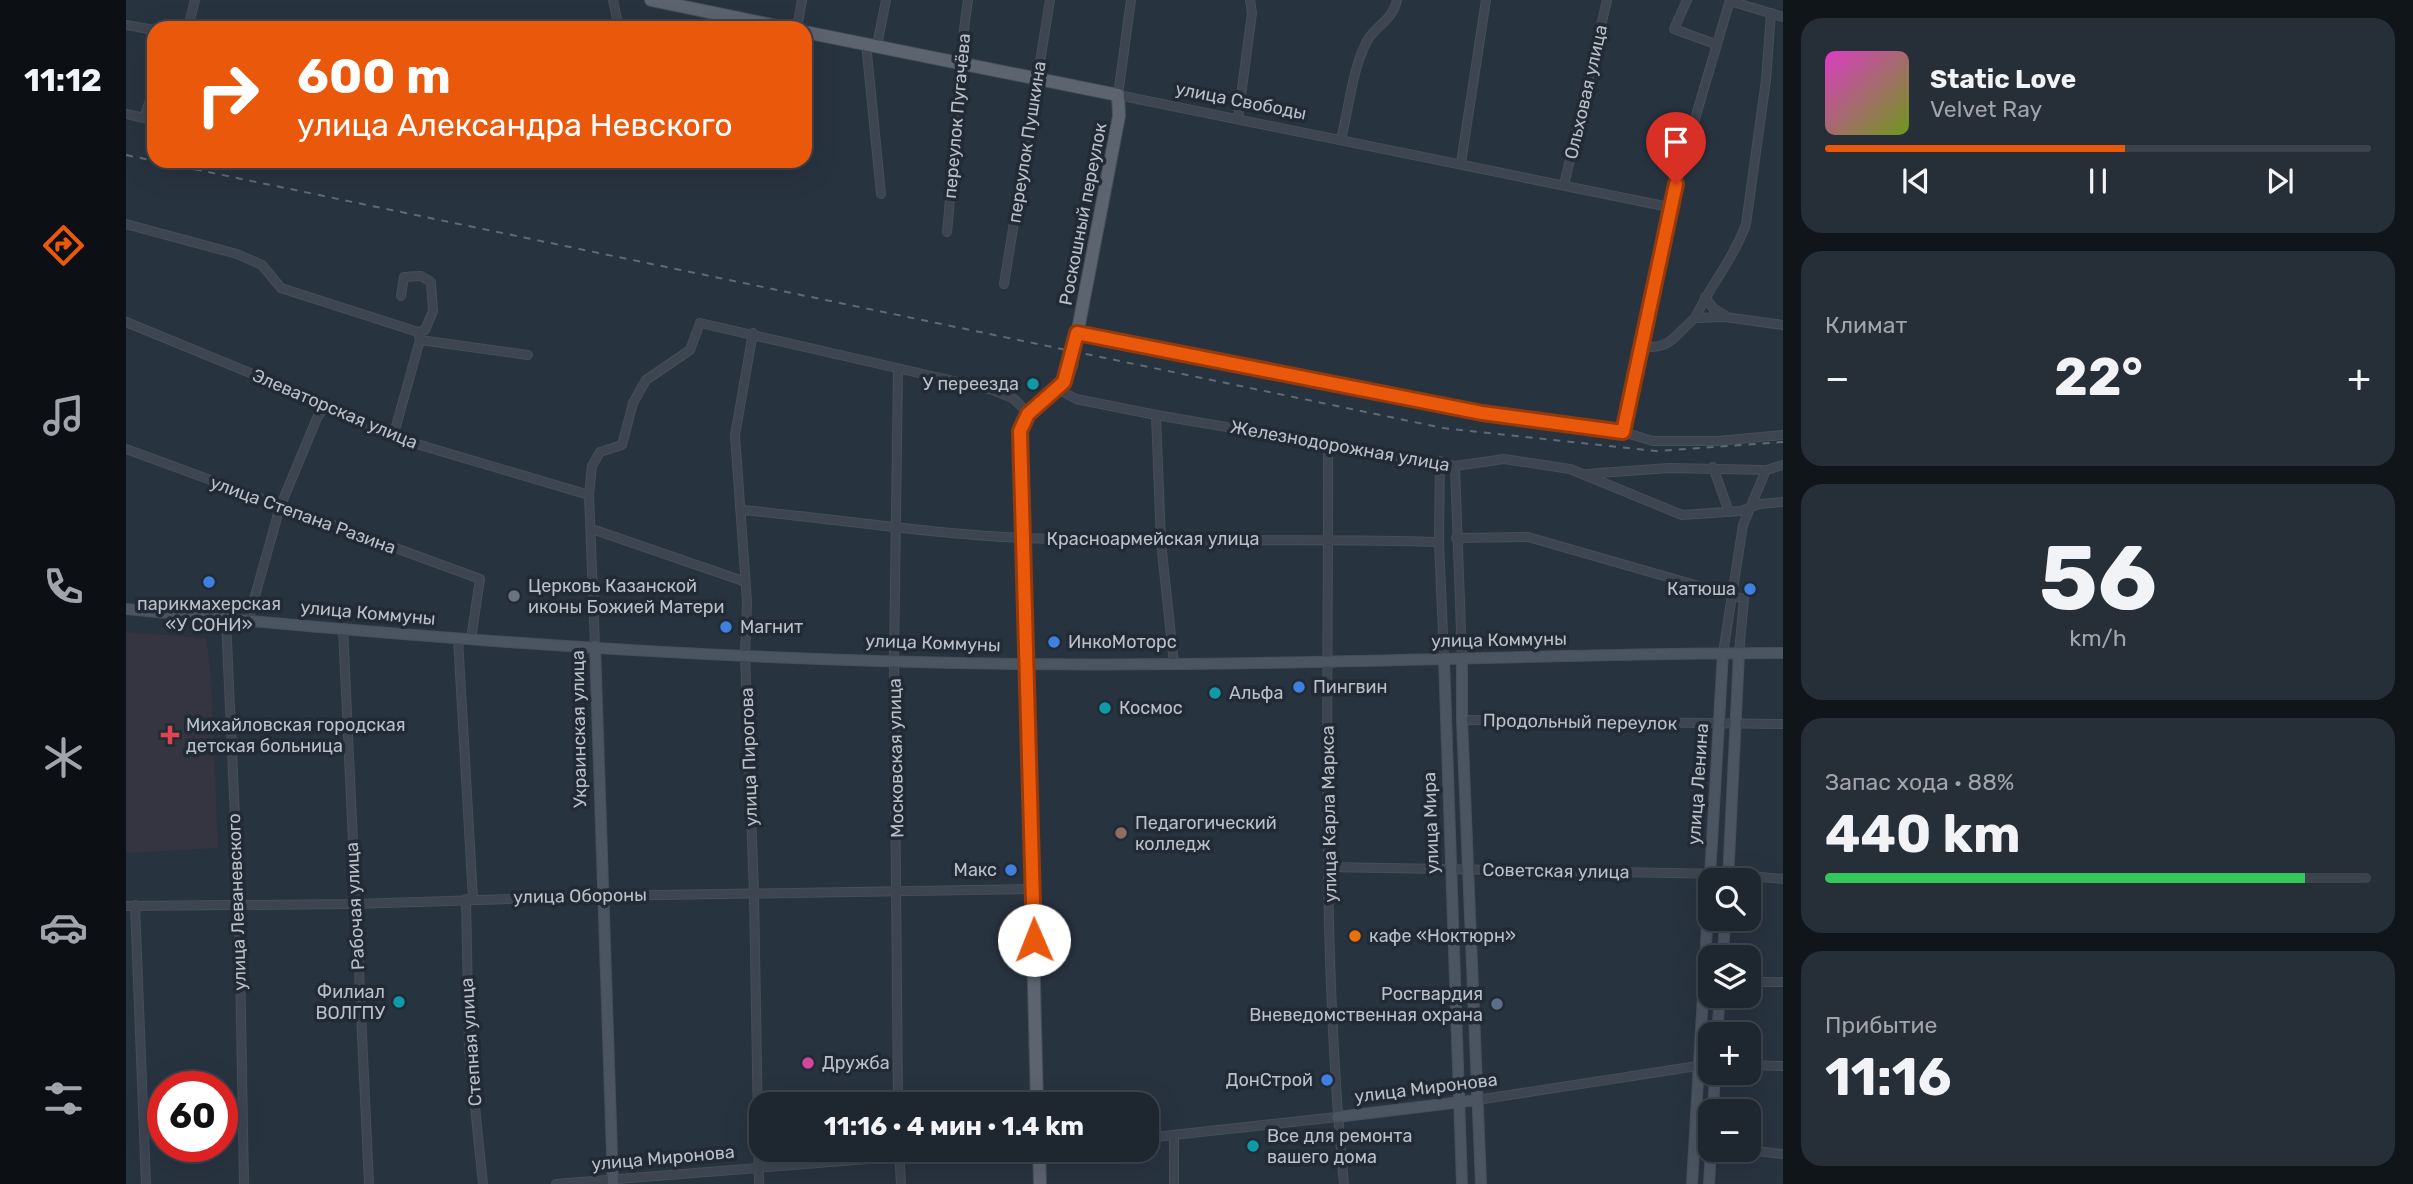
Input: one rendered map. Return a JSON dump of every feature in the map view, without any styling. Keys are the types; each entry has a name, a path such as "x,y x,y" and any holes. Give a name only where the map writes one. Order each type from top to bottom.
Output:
{"main road":[{"path":"651,0 709,6 762,21"},
{"name":"улица Свободы","path":"812,33 1118,95"},
{"name":"Роскошный переулок","path":"1058,389 1068,375 1074,351 1119,116 1118,95"},
{"path":"1037,1092 1020,431 1028,414 1058,389"},
{"path":"1039,1162 1040,1184"}],"street":[{"path":"190,21 195,0"},
{"path":"613,0 618,21"},
{"path":"798,21 802,0"},
{"path":"881,194 871,44 886,0"},
{"name":"переулок Пугачёва","path":"947,232 957,132 958,61 968,0"},
{"name":"переулок Пушкина","path":"1004,284 1050,0"},
{"name":"Роскошный переулок","path":"1118,95 1131,0"},
{"path":"1238,118 1252,13 1250,0"},
{"path":"1341,139 1363,47 1374,31 1392,16 1397,0"},
{"path":"1461,163 1486,0"},
{"name":"Ольховая улица","path":"1564,185 1607,0"},
{"path":"1687,0 1674,29 1714,44"},
{"path":"1623,432 1669,207 1714,44 1730,0 1783,17"},
{"path":"1640,347 1655,348 1673,341 1695,318 1741,238 1764,93 1771,13"},
{"path":"126,25 147,29"},
{"name":"улица Свободы","path":"1118,95 1669,207"},
{"path":"126,114 144,118 147,109"},
{"path":"126,224 237,254 262,265 281,288 419,336 528,355"},
{"path":"393,437 419,336 425,330 433,311 431,282 421,276 404,276 401,296"},
{"path":"1705,297 1713,307 1728,317"},
{"path":"1695,318 1728,317 1783,325"},
{"name":"Элеваторская улица","path":"126,322 326,404 393,437 589,495"},
{"name":"Украинская улица","path":"613,1182 589,495 595,459 600,452 622,444 626,438 633,402 646,380 690,351 700,323 753,333"},
{"path":"753,333 898,370 993,390 1014,399 1028,414"},
{"name":"улица Пирогова","path":"753,333 735,435 743,510 743,581 747,602 745,654 754,893 760,1184"},
{"path":"1077,333 1482,413 1623,432 1653,441 1749,440 1783,435"},
{"name":"Московская улица","path":"898,370 898,529 894,659 898,1092"},
{"name":"Железнодорожная улица","path":"1058,389 1076,399 1156,415 1440,461 1455,466 1504,459 1570,469 1682,515 1729,512 1783,502"},
{"path":"248,621 281,507 326,404"},
{"path":"1156,415 1161,542 1174,664"},
{"name":"улица Карла Маркса","path":"1328,444 1328,867 1337,1117 1344,1184"},
{"name":"улица Степана Разина","path":"126,449 480,579 471,639"},
{"name":"улица Мира","path":"1440,461 1439,542 1462,1184"},
{"path":"1583,474 1713,467 1766,470 1783,465"},
{"name":"улица Мира","path":"1455,466 1467,869 1481,1184"},
{"path":"1713,467 1729,512"},
{"name":"улица Ленина","path":"1710,868 1723,653 1731,595 1749,508 1766,470"},
{"name":"Красноармейская улица","path":"743,510 898,529 1022,538 1161,542 1328,538 1439,542"},
{"path":"592,529 743,581"},
{"path":"1456,538 1528,537 1731,595"},
{"name":"улица Ленина","path":"1728,868 1744,599 1731,595"},
{"name":"улица Коммуны","path":"126,609 471,639 745,654 1027,664 1174,664 1783,653"},
{"name":"улица Леваневского","path":"226,619 239,906 244,1184"},
{"name":"Рабочая улица","path":"343,628 369,1184"},
{"name":"Степная улица","path":"457,638 469,899 469,1049 483,1184"},
{"name":"Продольный переулок","path":"1462,720 1783,724"},
{"name":"Советская улица","path":"1328,867 1698,874"},
{"name":"Советская улица","path":"1761,878 1783,879"},
{"name":"улица Обороны","path":"130,906 355,904 601,895 1033,888"},
{"path":"130,906 146,1184"},
{"name":"улица Ленина","path":"1705,1022 1708,931"},
{"path":"1761,982 1783,982"},
{"path":"1761,1065 1783,1066"},
{"name":"улица Миронова","path":"1159,1137 1459,1103 1698,1066"},
{"name":"улица Ленина","path":"1692,1184 1702,1085"},
{"path":"1174,1136 1174,1184"},
{"path":"1761,1152 1783,1154"},
{"name":"улица Миронова","path":"556,1184 613,1182 818,1162"},
{"path":"900,1162 901,1184"},
{"path":"1709,1184 1710,1162"}],"shaded area":[{"name":"Михайловская городская детская больница","path":"126,632 206,638 211,676 218,848 126,853"}],"railway":[{"path":"126,155 147,159"},
{"path":"189,168 1443,428 1656,451 1783,442"}],"place":[{"name":"У переезда","path":"1033,384"},
{"name":"парикмахерская «У СОНИ»","path":"209,582"},
{"name":"Катюша","path":"1750,589"},
{"name":"Церковь Казанской иконы Божией Матери","path":"514,596"},
{"name":"Магнит","path":"726,627"},
{"name":"ИнкоМоторс","path":"1054,642"},
{"name":"Пингвин","path":"1299,687"},
{"name":"Альфа","path":"1215,693"},
{"name":"Космос","path":"1105,708"},
{"name":"Михайловская городская детская больница","path":"170,735"},
{"name":"Педагогический колледж","path":"1121,833"},
{"name":"Макс","path":"1011,870"},
{"name":"кафе «Ноктюрн»","path":"1355,936"},
{"name":"Филиал ВОЛГПУ","path":"399,1002"},
{"name":"Росгвардия Вневедомственная охрана","path":"1497,1004"},
{"name":"Дружба","path":"808,1063"},
{"name":"ДонСтрой","path":"1327,1080"},
{"name":"Все для ремонта вашего дома","path":"1253,1146"}],"route":[{"path":"1034,940 1020,431 1028,414 1064,382 1071,366 1077,333 1482,413 1623,432 1676,184"}]}
